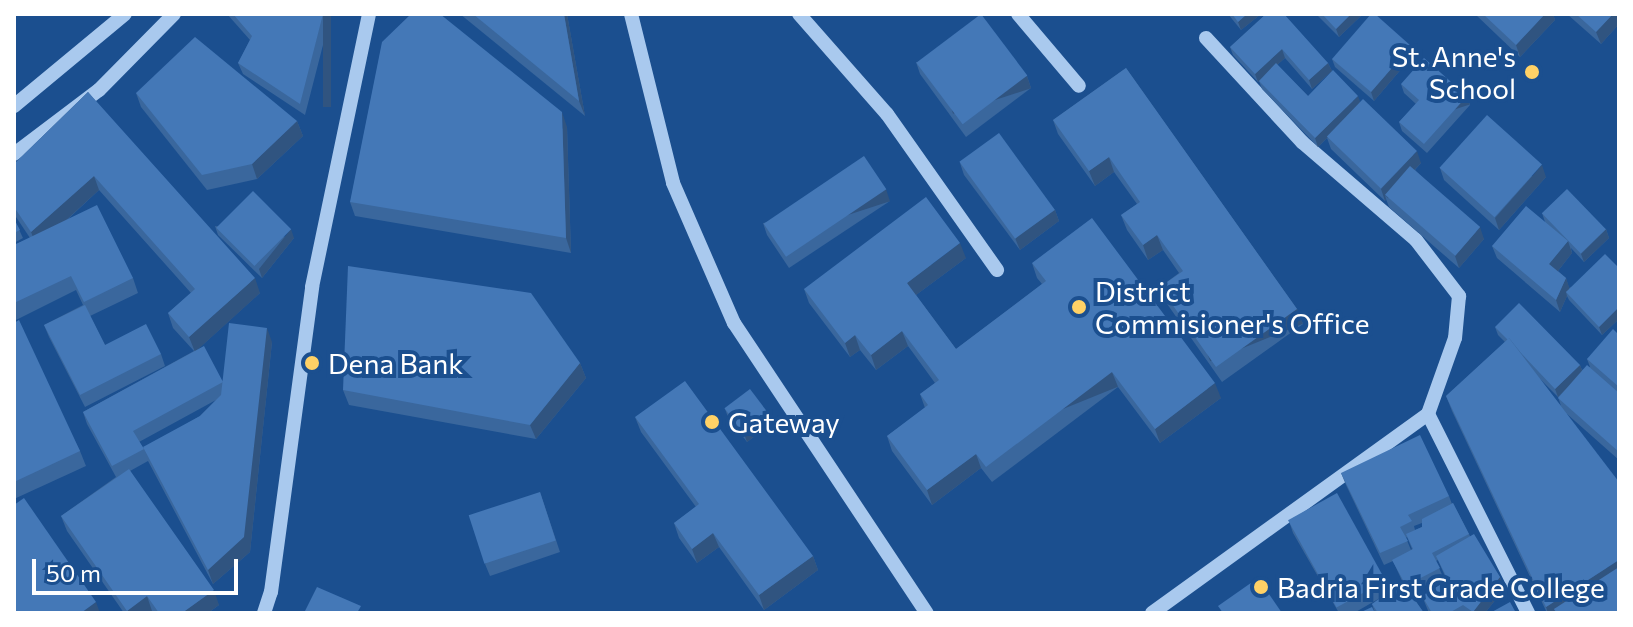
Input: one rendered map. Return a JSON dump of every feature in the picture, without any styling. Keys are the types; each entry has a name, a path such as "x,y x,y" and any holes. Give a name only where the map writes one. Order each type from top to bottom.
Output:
{"street":[{"path":"14,106 125,14"},
{"path":"14,154 99,90 174,14"},
{"path":"264,613 271,592 312,287 369,14"},
{"path":"631,14 673,183 734,323 927,613"},
{"path":"799,14 887,114 997,270"},
{"path":"1018,14 1079,86"},
{"path":"1152,613 1428,414 1455,338 1459,296 1416,240 1302,142 1206,38"},
{"path":"1428,414 1528,613"}],"building":[{"path":"233,14 323,14 300,104 238,63 252,36"},
{"path":"411,14 440,14 562,112 566,238 350,202 382,42"},
{"path":"473,14 564,14 579,101"},
{"path":"981,14 1027,75 963,124 916,63"},
{"path":"1232,14 1247,14 1238,22"},
{"path":"1266,14 1284,14 1328,63 1309,80 1282,49 1255,74 1230,47"},
{"path":"1322,14 1351,14 1336,29"},
{"path":"1371,14 1375,14 1411,46 1371,92 1332,59"},
{"path":"1483,14 1545,14 1516,45"},
{"path":"1576,14 1613,14 1596,32"},
{"path":"195,37 297,121 252,164 202,175 136,93"},
{"path":"1424,58 1467,96 1424,144 1399,122 1419,100 1401,84"},
{"path":"1276,63 1308,96 1333,70 1358,96 1315,138 1259,81"},
{"path":"1126,68 1297,309 1216,367 1160,287 1183,271 1157,235 1143,245 1121,215 1140,202 1109,157 1089,171 1053,120"},
{"path":"88,92 255,278 189,337 168,313 195,289 94,176 31,232 14,207 14,164"},
{"path":"1363,99 1417,151 1381,189 1327,136"},
{"path":"1487,115 1542,165 1494,217 1439,168"},
{"path":"999,133 1055,210 1015,239 959,162"},
{"path":"864,156 886,189 786,257 764,224"},
{"path":"1410,166 1480,227 1455,256 1385,195"},
{"path":"1567,189 1606,229 1581,254 1542,213"},
{"path":"253,191 291,229 254,266 216,228"},
{"path":"926,197 960,243 907,283 956,349 1046,281 1032,263 1092,218 1215,383 1155,429 1112,372 986,467 976,454 927,490 887,436 928,405 920,394 939,380 902,331 871,355 855,335 845,343 804,289"},
{"path":"97,205 133,278 84,302 71,276 14,303 14,245"},
{"path":"1526,206 1568,241 1549,264 1566,278 1556,300 1492,246"},
{"path":"14,219 20,230 14,233"},
{"path":"1605,254 1619,268 1619,307 1599,327 1566,292"},
{"path":"348,266 531,293 580,363 530,425 343,390"},
{"path":"1519,303 1580,365 1555,389 1509,338 1495,327"},
{"path":"85,305 105,345 146,324 161,354 80,395 44,325"},
{"path":"19,320 80,451 14,482 14,323"},
{"path":"229,323 267,328 244,537 208,570 143,447 200,416 221,395"},
{"path":"1613,329 1619,335 1619,387 1587,359"},
{"path":"1509,338 1619,482 1619,560 1546,607 1446,396"},
{"path":"204,346 223,382 133,431 144,449 112,466 83,412"},
{"path":"1587,365 1619,393 1619,452 1558,398"},
{"path":"685,381 813,556 759,595 713,533 692,549 674,523 699,504 635,417"},
{"path":"750,389 769,414 743,433 724,408"},
{"path":"1420,435 1449,496 1408,515 1412,521 1400,527 1408,541 1380,553 1341,473"},
{"path":"129,469 214,590 182,613 159,613 147,596 127,611 61,516"},
{"path":"540,492 556,541 484,564 469,515"},
{"path":"1337,493 1385,580 1337,608 1288,520"},
{"path":"24,498 96,602 81,613 14,613 14,505"},
{"path":"1453,503 1469,534 1432,553 1440,568 1405,586 1424,613 1378,613 1372,604 1404,582 1392,560 1413,549 1406,534 1422,527 1422,519"},
{"path":"1474,534 1500,577 1473,612 1463,605 1449,613 1432,613 1422,596 1448,580 1436,556"},
{"path":"1619,567 1619,613 1557,613 1554,609"},
{"path":"1258,578 1282,613 1223,613 1218,606"},
{"path":"317,587 361,606 357,613 304,613"},
{"path":"1510,602 1516,613 1490,613"},
{"path":"1372,607 1375,613 1359,613"}],"place":[{"name":"St. Anne's School","path":"1532,72"},
{"name":"District Commisioner's Office","path":"1079,307"},
{"name":"Dena Bank","path":"312,363"},
{"name":"Gateway","path":"712,422"},
{"name":"Badria First Grade College","path":"1261,587"}]}
